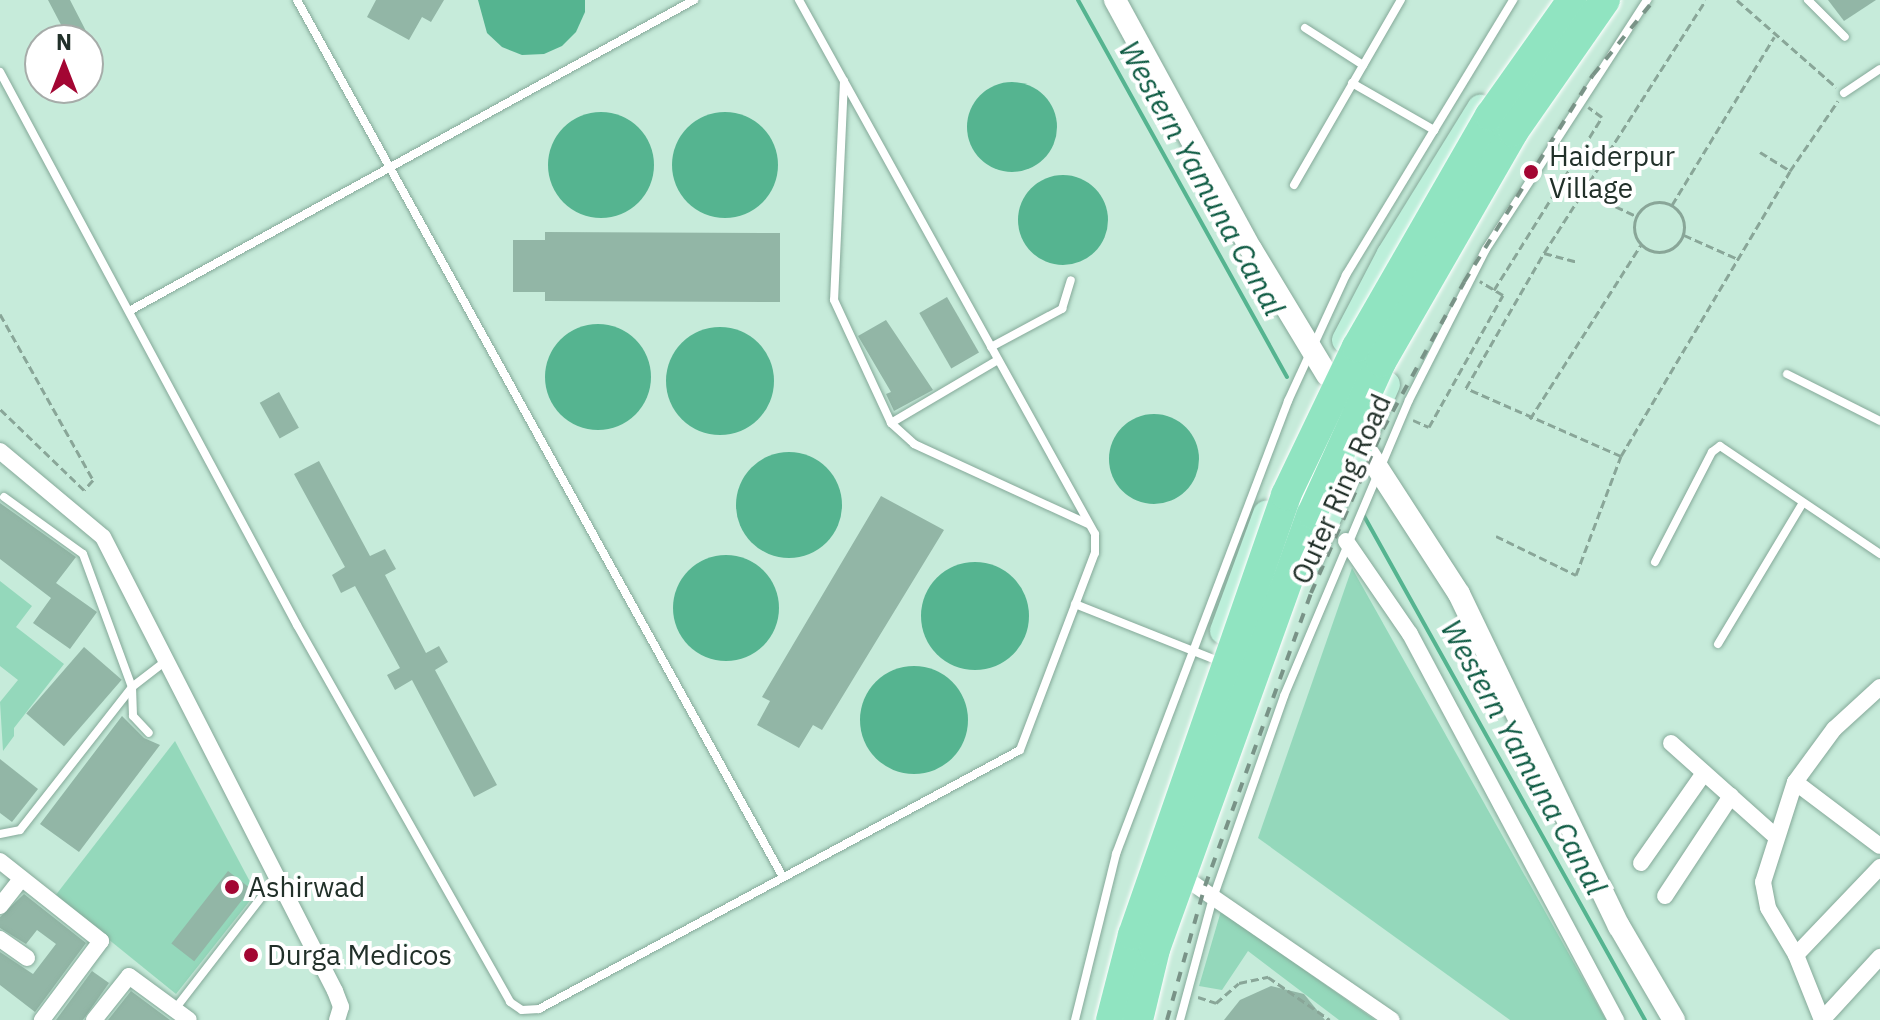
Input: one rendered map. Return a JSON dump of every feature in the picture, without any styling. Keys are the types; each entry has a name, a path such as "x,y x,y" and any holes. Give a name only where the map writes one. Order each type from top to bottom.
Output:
{"highway":[{"name":"Outer Ring Road","path":"1111,1020 1133,935 1286,495 1357,347 1462,164 1572,0"},
{"name":"Outer Ring Road","path":"1138,1020 1155,949 1285,587 1375,375 1513,132 1605,0"}],"main road":[{"name":"Outer Ring Road","path":"1102,1020 1123,928 1202,655 1327,375 1390,254 1554,0"},
{"name":"Outer Ring Road","path":"1147,1020 1188,880 1290,607 1411,333 1478,207 1621,0"},
{"path":"1521,47 1565,77"}],"street":[{"path":"1115,0 1310,350 1327,375"},
{"path":"1362,444 1459,594 1619,926 1674,1020"},
{"path":"0,451 103,537 335,991 341,1007 337,1020"},
{"path":"1346,541 1410,634 1616,1020"},
{"path":"1880,687 1834,729 1795,782 1775,836 1764,895 1796,955 1822,1020 1872,960 1880,957"},
{"path":"1671,743 1775,836"},
{"path":"1641,863 1704,773"},
{"path":"1795,782 1880,846"},
{"path":"1665,896 1731,796"},
{"path":"0,861 101,941 42,1020"},
{"path":"1796,955 1880,867"},
{"path":"0,906 21,879"},
{"path":"1188,880 1392,1020"},
{"path":"0,939 27,958"},
{"path":"94,1020 129,976 189,1020"}],"lane":[{"path":"297,0 783,877"},
{"path":"131,310 694,0"},
{"path":"0,72 131,310 297,625 510,1002 522,1010 539,1009 1020,750 1097,544 1089,524 799,0"},
{"path":"1294,185 1401,0"},
{"path":"1075,1020 1116,854 1202,655 1310,350 1346,275 1513,0"},
{"path":"1180,1020 1213,898 1346,541 1403,415 1486,249 1647,0"},
{"path":"1808,0 1845,37"},
{"path":"1305,28 1363,65"},
{"path":"1844,93 1880,69"},
{"path":"844,81 834,300 891,423 914,444 1089,524"},
{"path":"1352,83 1434,130"},
{"path":"991,347 1062,309 1071,280"},
{"path":"891,423 998,360"},
{"path":"1787,374 1880,421"},
{"path":"1655,562 1715,447 1725,448 1802,504 1880,554"},
{"path":"4,497 83,554 132,687 133,716 149,733"},
{"path":"1718,644 1802,504"},
{"path":"1075,604 1202,655"},
{"path":"0,834 20,830 132,687 168,659"},
{"path":"175,1009 278,877"}],"path":[{"path":"1621,456 1530,419 1466,388 1544,253 1706,0"},
{"path":"1496,536 1576,575 1621,456 1790,171 1844,93 1774,37 1737,0"},
{"path":"1672,205 1774,37"},
{"path":"1494,290 1602,117 1587,106 1579,119"},
{"path":"1760,152 1790,171"},
{"path":"1583,191 1636,216"},
{"path":"1648,204 1672,205 1683,218 1684,235 1666,252 1641,245 1634,231 1636,216 1648,204"},
{"path":"1684,235 1738,259"},
{"path":"1530,419 1641,245"},
{"path":"1544,253 1577,262"},
{"path":"1403,415 1429,427 1503,295 1478,279 1486,267"},
{"path":"0,314 93,480 84,490 0,409"},
{"path":"1187,993 1216,1003 1239,983 1268,977 1330,1020"}],"shaded area":[{"path":"478,0 585,0 585,12 576,32 562,46 544,54 522,55 502,47 487,33"},
{"path":"1012,82 1029,85 1044,95 1054,110 1057,127 1054,144 1044,159 1029,169 1012,172 995,169 980,159 970,144 967,127 970,110 980,95 995,85"},
{"path":"601,112 621,116 639,127 650,145 654,165 650,185 639,203 621,214 601,218 581,214 563,203 552,185 548,165 552,145 563,127 581,116"},
{"path":"725,112 745,116 763,127 774,145 778,165 774,185 763,203 745,214 725,218 705,214 687,203 676,185 672,165 676,145 687,127 705,116"},
{"path":"1063,175 1080,178 1095,188 1105,203 1108,220 1105,237 1095,252 1080,262 1063,265 1046,262 1031,252 1021,237 1018,220 1021,203 1031,188 1046,178"},
{"path":"598,324 618,328 636,339 647,357 651,377 647,397 636,415 618,426 598,430 578,426 560,415 549,397 545,377 549,357 560,339 578,328"},
{"path":"720,327 740,332 758,343 769,361 774,381 769,401 758,419 740,430 720,435 700,430 682,419 671,401 666,381 671,361 682,343 700,332"},
{"path":"1154,414 1171,417 1186,427 1196,442 1199,459 1196,476 1186,491 1171,501 1154,504 1137,501 1122,491 1112,476 1109,459 1112,442 1122,427 1137,417"},
{"path":"789,452 809,456 827,467 838,485 842,505 838,525 827,543 809,554 789,558 769,554 751,543 740,525 736,505 740,485 751,467 769,456"},
{"path":"726,555 746,559 764,570 775,588 779,608 775,628 764,646 746,657 726,661 706,657 688,646 677,628 673,608 677,588 688,570 706,559"},
{"path":"975,562 995,567 1013,578 1024,596 1029,616 1024,636 1013,654 995,665 975,670 955,665 937,654 926,636 921,616 926,596 937,578 955,567"},
{"path":"1352,568 1606,1020 1510,1020 1258,838"},
{"path":"0,581 32,606 16,627 64,664 14,728 14,736 3,751 0,702 18,680 0,666"},
{"path":"914,666 934,671 952,682 963,700 968,720 963,740 952,758 934,769 914,774 894,769 876,758 865,740 860,720 865,700 876,682 894,671"},
{"path":"175,741 256,893 176,994 55,896"},
{"path":"1221,911 1375,1020 1339,1020 1248,951 1222,990 1199,986"}],"building":[{"path":"48,0 70,0 82,24 61,24"},
{"path":"376,0 444,0 431,22 422,17 409,40 367,17"},
{"path":"1828,0 1876,0 1844,21"},
{"path":"545,232 780,233 780,302 545,301 545,292 513,292 513,240 545,240"},
{"path":"947,297 979,352 951,368 919,313"},
{"path":"886,320 933,390 894,411 886,394 891,392 858,336"},
{"path":"279,392 299,428 280,439 260,403"},
{"path":"319,461 370,556 385,549 396,569 385,575 426,653 439,646 448,662 435,670 497,785 474,797 412,680 395,690 387,675 400,668 355,586 341,593 332,575 345,567 294,474"},
{"path":"881,496 944,530 822,730 813,725 799,748 757,725 770,701 762,697"},
{"path":"0,503 76,557 56,583 97,612 70,649 33,623 51,598 0,559"},
{"path":"84,647 122,680 64,746 26,713"},
{"path":"122,716 144,738 160,745 79,852 40,824"},
{"path":"0,759 38,789 12,822 0,813"},
{"path":"228,871 251,889 194,961 171,943"},
{"path":"24,894 86,943 35,1012 0,985 0,952 33,974 56,944 37,930 26,944 0,928 0,917"},
{"path":"92,971 109,983 83,1020 56,1020"},
{"path":"1271,986 1304,994 1325,1020 1224,1020 1240,1000"},
{"path":"131,991 170,1020 108,1020"}],"waterway":[{"name":"Western Yamuna Canal","path":"1078,0 1287,377"},
{"name":"Western Yamuna Canal","path":"1364,516 1645,1020"}],"railway":[{"path":"1167,1020 1205,886 1311,593 1383,429 1464,282 1593,75 1654,0"}],"place":[{"name":"Haiderpur Village","path":"1531,172"},
{"name":"Ashirwad","path":"232,887"},
{"name":"Durga Medicos","path":"251,955"}]}
